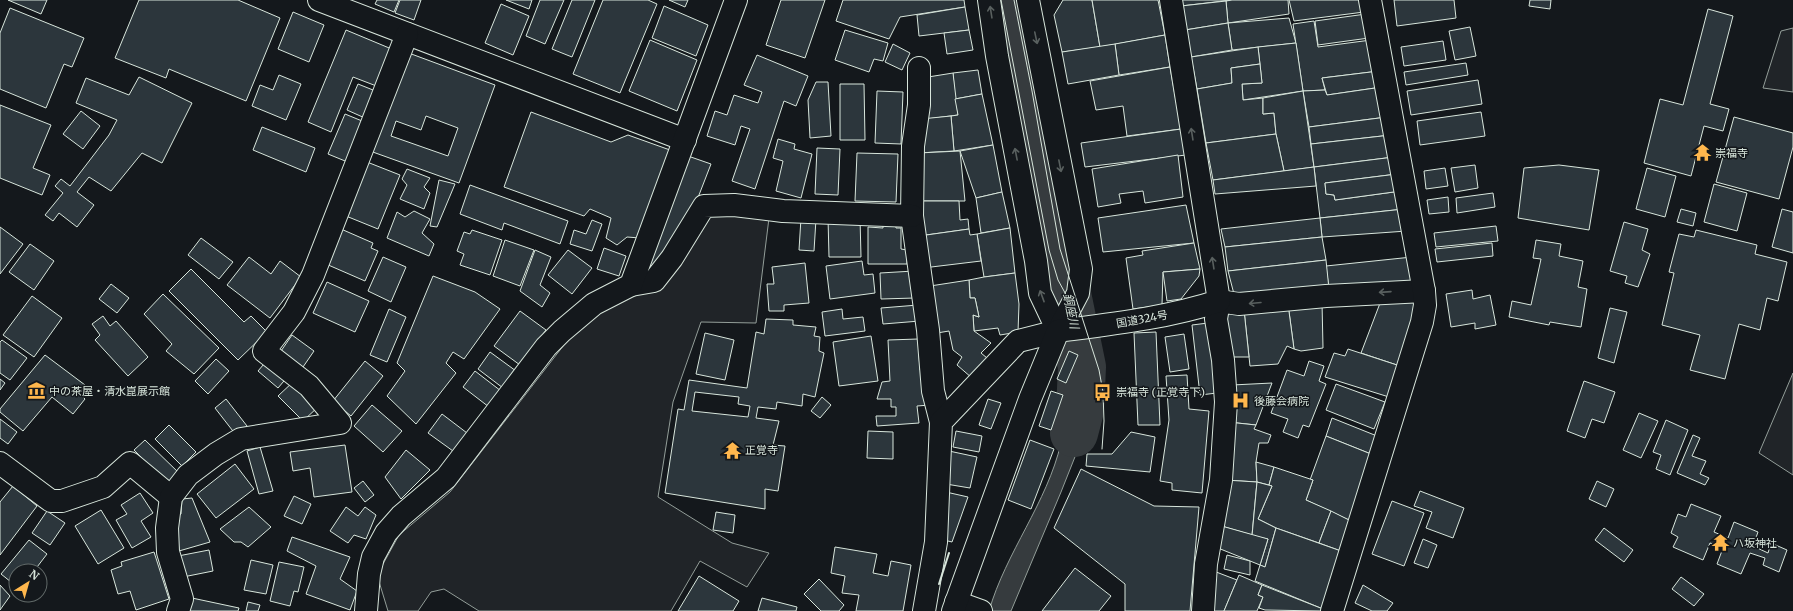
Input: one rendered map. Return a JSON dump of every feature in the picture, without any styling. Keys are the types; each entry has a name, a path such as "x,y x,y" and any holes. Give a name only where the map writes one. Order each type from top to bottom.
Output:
{"main road":[{"path":"319,0 685,140"},
{"path":"630,285 736,0"},
{"path":"989,0 997,56 1036,262 1040,293 1058,331"},
{"path":"980,610 955,606 1030,398 1058,331 1078,293 1081,269 1028,0"},
{"path":"1171,0 1219,301 1216,319 1223,360 1225,410 1221,480 1206,564 1203,611"},
{"path":"1332,611 1422,322 1425,305 1424,291 1370,0"},
{"path":"178,611 182,599 168,552 167,528 171,497 188,475 216,454 241,439 340,423 310,386 264,351 294,312 313,275 407,34"},
{"path":"920,68 919,105 913,146 912,216 928,330 933,392 941,422 936,542 924,611"},
{"path":"366,611 369,574 373,557 386,533 401,516 446,478 546,347 562,331 594,304 630,285 654,281 672,258 704,206 734,205 783,211 912,216"},
{"path":"1219,301 1239,304 1326,296 1424,291"},
{"name":"国道324号","path":"941,422 1018,341 1058,331 1191,310 1219,301"},
{"path":"0,463 51,501 62,501 103,487 130,463 171,497"}],"shaded area":[{"path":"1793,28 1793,92 1763,88 1781,31"},
{"path":"707,213 769,218 756,323 701,322 673,402 658,497 732,543 769,553 747,587 700,561 671,611 479,611 444,589 431,592 418,611 388,611 377,575 399,535 450,492 567,341 598,311 640,293"},
{"path":"1082,367 1094,409 1011,611 989,611 1005,568 1037,507 1055,465 1061,443 1070,394 1077,375"},
{"path":"1793,373 1793,475 1759,453"}],"building":[{"path":"8,0 47,0 41,14"},
{"path":"139,0 238,0 280,18 246,101 169,69 166,78 115,58"},
{"path":"377,0 399,0 394,12 375,4"},
{"path":"400,0 421,0 414,20 395,13"},
{"path":"506,0 532,0 529,9"},
{"path":"540,0 564,0 545,44 526,36"},
{"path":"572,0 595,0 572,57 552,49"},
{"path":"603,0 648,0 657,4 620,93 573,74"},
{"path":"669,0 688,0 685,7"},
{"path":"781,0 825,0 805,58 766,45"},
{"path":"843,0 964,0 965,7 900,17 889,39 836,21"},
{"path":"1063,0 1092,0 1100,47 1062,52 1054,15"},
{"path":"1092,0 1158,0 1165,35 1100,47"},
{"path":"1180,0 1232,0 1181,6"},
{"path":"1288,0 1289,14 1228,23 1226,1"},
{"path":"1289,0 1362,0 1364,12 1294,21"},
{"path":"1394,0 1454,0 1456,18 1397,26"},
{"path":"1530,0 1551,0 1550,9 1529,6"},
{"path":"1226,1 1228,23 1185,30 1181,6"},
{"path":"501,4 529,16 513,55 485,43"},
{"path":"664,6 708,25 696,56 652,38"},
{"path":"965,7 969,30 919,36 917,15"},
{"path":"10,8 84,38 72,67 64,64 46,108 0,89 0,33"},
{"path":"1708,9 1733,16 1710,104 1729,109 1723,131 1704,126 1691,176 1644,163 1660,99 1683,105"},
{"path":"293,12 324,25 309,62 278,49"},
{"path":"1366,14 1369,38 1318,45 1315,21"},
{"path":"1289,18 1296,43 1232,50 1228,23"},
{"path":"1314,21 1318,47 1371,40 1379,71 1322,78 1325,90 1303,91 1293,24"},
{"path":"1228,23 1232,50 1191,57 1185,30"},
{"path":"1470,27 1476,56 1455,60 1449,31"},
{"path":"346,30 394,50 379,87 353,77 331,132 308,122"},
{"path":"845,30 888,43 883,61 874,59 869,72 835,60"},
{"path":"969,30 973,50 947,54 944,33"},
{"path":"1165,35 1170,67 1119,75 1115,44"},
{"path":"650,40 697,60 677,111 629,91"},
{"path":"1443,41 1446,60 1404,66 1401,47"},
{"path":"1296,43 1303,91 1243,100 1242,84 1262,83 1258,47"},
{"path":"893,44 910,53 902,70 885,62"},
{"path":"1115,44 1119,75 1068,84 1062,52"},
{"path":"1258,47 1260,64 1231,68 1232,83 1197,89 1191,57"},
{"path":"406,52 495,85 459,183 370,151","holes":["426,116 458,128 448,156 391,136 396,121 421,130"]},
{"path":"757,55 808,76 796,106 784,101 755,189 732,181 750,129 741,126 735,145 707,136 715,111 727,115 734,95 758,103 762,92 744,85"},
{"path":"1466,63 1468,75 1406,85 1404,72"},
{"path":"1260,64 1262,83 1242,84 1243,100 1263,98 1263,114 1274,113 1276,134 1206,143 1197,89 1232,83 1231,68"},
{"path":"1170,67 1181,129 1127,136 1123,106 1096,110 1090,81"},
{"path":"978,70 982,94 955,99 953,73"},
{"path":"1379,71 1382,87 1327,95 1322,78"},
{"path":"953,73 958,115 927,119 928,77"},
{"path":"279,75 301,84 286,120 252,106 260,85 273,90"},
{"path":"139,77 192,103 162,163 142,153 111,191 89,177 77,192 94,205 77,227 59,213 53,221 45,215 63,193 55,186 61,179 70,186 109,135 117,120 76,103 86,78 129,95"},
{"path":"1478,80 1482,104 1411,115 1407,91"},
{"path":"816,82 828,82 831,136 810,138 808,100"},
{"path":"358,84 378,92 367,119 347,110"},
{"path":"840,84 864,84 865,140 840,140"},
{"path":"1382,87 1387,117 1309,127 1303,91 1325,90 1327,95"},
{"path":"877,91 903,92 901,144 875,143"},
{"path":"1303,91 1314,167 1284,171 1276,134 1274,113 1263,114 1263,98"},
{"path":"982,94 993,145 954,151 951,116 958,115 955,99"},
{"path":"0,105 51,125 33,168 50,175 42,195 0,178"},
{"path":"81,111 100,126 83,149 63,134"},
{"path":"531,112 611,142 628,135 670,150 640,238 627,237 617,245 606,238 611,218 590,209 584,216 504,187"},
{"path":"1481,112 1485,136 1420,145 1417,121"},
{"path":"345,114 367,123 350,163 328,154"},
{"path":"951,116 954,151 918,153 921,119"},
{"path":"1387,117 1391,135 1311,144 1309,127"},
{"name":"崇福寺","path":"1734,117 1793,133 1793,147 1779,199 1716,182"},
{"path":"262,127 315,148 306,172 253,150"},
{"path":"1181,129 1186,155 1085,167 1081,143"},
{"path":"1276,134 1284,171 1213,180 1206,143"},
{"path":"1391,135 1394,157 1314,167 1311,144"},
{"path":"778,139 795,144 794,149 812,154 801,198 776,191 783,161 773,158"},
{"path":"993,145 1002,192 976,198 960,151"},
{"path":"817,148 840,149 838,195 815,194"},
{"path":"960,151 965,201 915,201 918,153"},
{"path":"857,153 898,154 896,202 855,201"},
{"path":"1178,155 1183,197 1145,203 1143,191 1119,194 1121,203 1098,207 1092,169"},
{"path":"688,156 711,164 699,195 658,267 648,266"},
{"path":"1394,157 1397,174 1325,183 1326,194 1334,195 1335,200 1401,191 1404,209 1320,218 1314,167"},
{"path":"367,162 400,175 378,229 346,216"},
{"path":"1475,165 1478,188 1455,192 1451,168"},
{"path":"1559,165 1599,170 1589,230 1518,218 1524,168"},
{"path":"1314,167 1316,186 1215,194 1213,180"},
{"path":"1445,168 1448,186 1426,189 1424,171"},
{"path":"1647,168 1676,176 1665,217 1636,209"},
{"path":"407,169 430,178 424,187 430,193 424,209 400,199 407,185 402,179"},
{"path":"1397,174 1401,191 1335,200 1334,195 1326,194 1325,183"},
{"path":"439,180 455,184 437,227 430,226"},
{"path":"1714,184 1747,193 1737,231 1704,222"},
{"path":"470,185 568,221 560,244 504,223 502,230 460,214"},
{"path":"1002,192 1010,228 981,233 976,198"},
{"path":"1493,193 1495,207 1457,213 1456,198"},
{"path":"1448,197 1449,212 1429,214 1427,200"},
{"path":"915,201 959,201 960,220 968,219 969,229 919,236"},
{"path":"1186,205 1194,243 1103,252 1098,218"},
{"path":"1404,209 1407,231 1322,237 1320,218"},
{"path":"1681,209 1696,213 1693,226 1677,222"},
{"path":"1782,209 1793,212 1793,253 1772,247"},
{"path":"414,211 430,219 422,233 434,244 429,256 387,238 397,212 405,217"},
{"path":"801,218 816,219 814,251 799,250"},
{"path":"828,218 860,218 861,257 829,257"},
{"path":"1320,218 1322,237 1225,247 1221,229"},
{"path":"592,220 602,224 592,251 570,244 574,230 586,234"},
{"path":"895,222 896,228 901,228 901,249 907,250 907,264 868,264 868,227 883,228 883,223"},
{"path":"1624,222 1648,229 1642,250 1650,254 1638,287 1625,283 1627,276 1610,271"},
{"path":"1496,226 1498,241 1436,247 1434,233"},
{"path":"0,227 23,244 0,274"},
{"path":"1010,228 1015,273 984,277 977,234"},
{"path":"341,229 373,243 371,248 378,251 365,281 326,264"},
{"path":"969,229 970,235 977,234 981,261 923,268 919,236"},
{"path":"472,230 502,240 490,275 460,265 464,254 457,251 464,232 470,234"},
{"path":"1696,230 1757,245 1755,254 1787,262 1778,301 1767,298 1760,330 1739,324 1725,379 1690,370 1700,335 1662,325 1674,273 1669,272 1679,234 1694,237"},
{"path":"1322,237 1326,260 1228,271 1225,247"},
{"path":"201,238 233,262 219,279 188,255"},
{"path":"505,240 534,250 520,286 493,276"},
{"path":"1536,240 1561,244 1559,256 1583,261 1578,287 1587,289 1581,327 1550,322 1549,325 1509,317 1512,301 1531,305 1541,259 1533,258"},
{"path":"1194,243 1200,269 1163,272 1162,305 1133,309 1126,258 1143,255 1142,251"},
{"path":"1492,243 1493,256 1437,262 1435,249"},
{"path":"30,244 54,261 34,290 9,272"},
{"path":"604,248 626,256 619,276 597,269"},
{"path":"535,250 551,257 540,285 550,293 542,307 520,291"},
{"path":"568,250 592,268 572,294 548,275"},
{"path":"249,257 271,274 280,261 301,277 270,318 227,285"},
{"path":"383,257 406,267 391,302 368,291"},
{"path":"1412,257 1416,284 1329,289 1326,266"},
{"path":"1326,260 1329,289 1235,298 1228,271"},
{"path":"862,261 864,275 873,274 875,293 830,299 826,266"},
{"path":"805,263 809,303 784,305 784,311 769,311 767,284 774,284 772,267"},
{"path":"191,269 244,322 251,316 267,332 238,360 169,291"},
{"path":"1200,269 1199,276 1181,299 1167,301 1163,272"},
{"path":"914,271 915,298 881,299 880,273"},
{"path":"1015,273 1019,304 1018,332 1000,335 998,328 974,331 973,315 979,317 975,298 970,298 969,280"},
{"path":"433,276 475,292 500,309 464,359 453,352 446,363 456,373 416,424 387,396 405,371 397,363"},
{"path":"969,280 970,298 975,298 979,317 973,315 974,331 991,343 981,353 987,358 972,378 957,365 962,357 953,350 949,331 937,333 930,286"},
{"path":"327,282 369,301 355,332 313,313"},
{"path":"111,284 129,298 117,313 99,299"},
{"path":"1472,290 1473,299 1490,295 1496,325 1475,329 1475,323 1451,327 1446,294"},
{"path":"163,294 219,348 194,374 166,351 172,344 144,314"},
{"path":"32,296 62,318 34,357 3,335"},
{"path":"1418,296 1400,366 1361,353 1382,298"},
{"path":"1322,302 1323,348 1301,351 1294,349 1288,304"},
{"path":"1288,304 1294,349 1287,346 1278,364 1250,366 1244,310"},
{"path":"918,305 920,321 883,324 881,308"},
{"path":"1610,308 1627,312 1614,363 1598,358"},
{"path":"389,309 406,317 387,362 370,355"},
{"path":"842,309 843,319 863,317 865,331 825,336 822,312"},
{"path":"1244,310 1249,357 1230,357 1221,313"},
{"path":"520,311 546,330 520,365 494,346"},
{"path":"103,316 110,326 116,321 148,357 128,376 95,340 100,335 92,324"},
{"path":"766,319 793,320 793,325 816,327 814,336 820,337 819,351 824,353 815,397 803,394 802,406 777,402 776,409 758,407 756,418 779,421 773,445 785,446 778,491 765,489 765,509 665,493 678,409 684,410 689,380 747,388 756,332 764,334","holes":["695,392 739,397 738,404 750,406 748,417 692,411"]},
{"path":"1208,323 1217,393 1200,395 1192,325"},
{"path":"1156,332 1160,425 1138,425 1134,333"},
{"path":"705,333 734,340 725,380 696,374"},
{"path":"1184,334 1189,369 1170,372 1165,337"},
{"path":"292,335 314,351 303,367 281,351"},
{"path":"871,336 878,381 839,386 833,342"},
{"path":"918,339 920,370 926,369 930,405 917,406 919,423 877,426 876,416 896,416 896,407 891,407 891,399 877,399 882,382 890,381 888,340"},
{"path":"2,340 27,358 10,380 0,373 0,342"},
{"path":"1348,349 1400,366 1389,397 1325,377 1334,353 1345,356"},
{"path":"1069,351 1078,355 1066,383 1057,379"},
{"path":"490,352 516,371 503,388 478,369"},
{"path":"45,355 85,385 79,393 85,399 73,414 52,397 23,431 0,412 0,409"},
{"path":"269,358 289,375 278,388 258,371"},
{"path":"216,359 229,371 208,394 195,381"},
{"path":"365,361 383,376 351,416 333,401"},
{"path":"1309,361 1324,366 1319,381 1326,384 1309,427 1303,425 1298,438 1283,432 1288,419 1271,413 1287,370 1304,376"},
{"path":"475,371 501,391 489,407 463,387"},
{"path":"1187,375 1189,409 1209,411 1202,493 1172,490 1172,483 1160,481 1169,420 1166,376"},
{"path":"0,379 5,383 0,390"},
{"path":"294,381 319,406 303,421 278,396"},
{"path":"1584,381 1615,392 1604,423 1592,419 1585,438 1567,431"},
{"path":"1272,383 1256,425 1228,422 1232,385"},
{"path":"1336,384 1385,402 1374,429 1326,410"},
{"path":"1051,391 1063,395 1051,430 1039,426"},
{"path":"822,397 831,405 820,418 811,411"},
{"path":"226,399 247,426 236,435 215,408"},
{"path":"988,399 1001,403 991,429 979,425"},
{"path":"372,405 402,431 383,452 354,426"},
{"path":"1639,413 1658,421 1641,458 1623,450"},
{"path":"442,414 467,433 453,451 428,433"},
{"path":"1332,418 1377,436 1371,454 1326,436"},
{"path":"0,419 17,432 8,444 0,438"},
{"path":"1666,420 1688,430 1670,475 1656,469 1661,455 1653,452"},
{"path":"1228,422 1256,425 1254,429 1271,435 1268,443 1259,443 1256,462 1257,482 1225,480"},
{"path":"169,425 196,452 182,466 155,439"},
{"path":"868,431 893,432 893,459 867,458"},
{"path":"956,431 982,436 979,452 953,447"},
{"path":"1131,432 1155,437 1150,472 1086,466 1087,454 1112,454"},
{"path":"1693,435 1700,438 1692,456 1706,461 1700,474 1709,478 1705,485 1677,473"},
{"path":"1326,436 1371,454 1349,520 1306,500 1313,480 1310,480"},
{"path":"145,440 179,473 168,484 134,450"},
{"path":"1030,440 1054,449 1031,509 1008,500"},
{"path":"345,445 352,492 314,497 310,468 293,471 290,452"},
{"path":"260,447 273,491 259,494 247,451"},
{"path":"406,450 430,470 401,499 385,477"},
{"path":"949,451 977,457 970,488 946,484"},
{"path":"1256,462 1274,467 1269,485 1257,482"},
{"path":"235,464 254,489 216,518 197,494"},
{"path":"1274,467 1313,480 1306,500 1331,511 1319,543 1276,528 1258,519 1272,486 1269,485"},
{"path":"1081,469 1154,506 1199,507 1190,611 1125,611 1125,584 1054,528"},
{"path":"1225,480 1257,482 1252,535 1218,525"},
{"path":"363,481 374,495 365,502 354,488"},
{"path":"1597,481 1614,489 1606,507 1589,499"},
{"path":"1257,482 1272,486 1258,519 1276,528 1265,567 1260,565 1268,539 1252,536"},
{"path":"13,486 37,506 0,555 0,502"},
{"path":"1420,491 1464,508 1453,538 1426,528 1432,512 1414,506"},
{"path":"946,492 968,497 952,542 944,540"},
{"path":"140,493 153,513 141,521 151,537 132,548 116,520 127,514 121,505"},
{"path":"294,496 311,504 302,524 284,516"},
{"path":"192,498 210,542 179,551 176,517 181,514 182,499"},
{"path":"1392,501 1424,513 1404,566 1372,554"},
{"path":"1691,504 1721,516 1714,532 1728,538 1734,522 1758,532 1753,546 1768,553 1771,543 1787,550 1779,572 1763,565 1765,558 1750,553 1741,574 1717,564 1723,548 1710,543 1703,560 1673,547 1678,537 1671,533 1678,514 1686,517"},
{"path":"249,507 271,527 248,547 241,542 234,542 220,529"},
{"path":"346,507 358,516 365,507 376,515 366,539 354,535 348,543 330,531"},
{"path":"101,510 124,548 98,564 75,526"},
{"path":"47,511 65,523 50,545 32,533"},
{"path":"1331,511 1349,520 1341,551 1319,543"},
{"path":"716,512 735,515 733,533 713,530"},
{"path":"1218,525 1268,539 1260,565 1213,546"},
{"path":"1276,528 1341,551 1323,609 1255,581 1260,565 1265,567"},
{"path":"1604,528 1633,550 1624,562 1595,540"},
{"path":"292,537 350,557 340,579 357,591 350,610 306,594 316,566 287,551"},
{"path":"1423,539 1437,545 1428,568 1414,563"},
{"path":"29,540 47,554 40,563 10,563"},
{"path":"835,547 877,554 873,573 888,576 891,561 911,565 903,611 856,611 859,595 842,593 845,576 831,573"},
{"path":"209,550 213,571 183,577 178,556"},
{"path":"154,552 169,599 136,610 130,591 118,594 111,570 122,566 121,562"},
{"path":"1227,555 1250,561 1250,575 1224,569"},
{"path":"251,560 273,565 266,594 244,590"},
{"path":"279,562 304,567 298,592 294,591 290,606 270,601"},
{"path":"8,566 8,580 1,574"},
{"path":"1075,568 1111,596 1099,611 1042,611"},
{"path":"1211,570 1237,580 1224,611 1208,611"},
{"path":"1239,575 1262,585 1258,595 1263,597 1257,611 1224,611"},
{"path":"699,576 739,601 733,611 678,611"},
{"path":"1681,577 1704,594 1694,606 1672,589"},
{"path":"819,579 844,605 839,611 821,611 804,594"},
{"path":"0,585 8,594 8,599 0,610"},
{"path":"1262,585 1323,609 1322,611 1265,610 1259,608 1263,597 1258,595"},
{"path":"1363,585 1393,603 1387,611 1372,611 1355,603"},
{"path":"192,598 239,608 238,611 190,611"},
{"path":"762,598 797,607 796,611 758,611"},
{"path":"248,602 260,605 258,611 246,611"}],"waterway":[{"name":"銅座川","path":"1007,0 1082,367 1080,410 1074,433"}],"tram line":[{"path":"1001,0 1049,250 1058,280 1076,313"},
{"path":"1014,0 1060,249 1099,370 1103,392 1104,421 1102,449"}],"wall":[{"path":"939,584 949,553"}],"place":[{"name":"崇福寺","path":"1702,153"},
{"name":"中の茶屋・清水崑展示館","path":"36,391"},
{"name":"崇福寺 (正覚寺下)","path":"1103,392"},
{"name":"後藤会病院","path":"1241,401"},
{"name":"正覚寺","path":"732,450"},
{"name":"ハ坂神社","path":"1720,543"}]}
